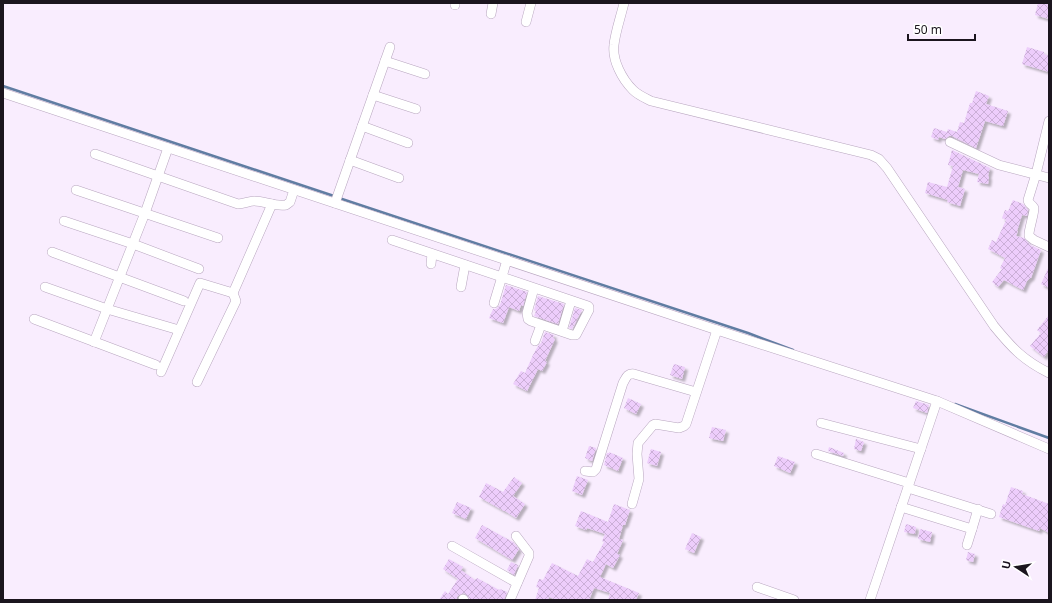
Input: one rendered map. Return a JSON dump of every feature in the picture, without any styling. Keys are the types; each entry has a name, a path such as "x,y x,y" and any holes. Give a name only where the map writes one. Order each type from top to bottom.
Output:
{"street":[{"path":"490,14 493,3"},
{"path":"526,22 531,3"},
{"path":"624,3 614,45 614,56 624,79 632,89 651,101 871,155 879,159 887,168 994,326 1009,345 1035,366 1049,373"},
{"path":"337,199 390,47"},
{"path":"385,61 425,74"},
{"path":"3,93 294,190 337,199 507,260 937,401 1049,449"},
{"path":"373,95 416,109"},
{"path":"1049,121 1028,200 1033,206 1034,210 1029,235 1034,240 1049,247"},
{"path":"362,126 408,143"},
{"path":"950,142 1000,164 1049,178"},
{"path":"94,342 145,213 168,148"},
{"path":"96,154 238,204 252,201 279,206 286,205 290,202 294,190"},
{"path":"350,160 399,178"},
{"path":"76,190 218,238"},
{"path":"197,382 236,301 233,293 272,204"},
{"path":"64,221 133,244 199,269"},
{"path":"392,240 465,266 502,277 588,306 589,309 576,334 572,335 528,319 527,313 534,288"},
{"path":"52,252 184,301"},
{"path":"431,264 432,254"},
{"path":"494,303 507,260"},
{"path":"461,288 465,266"},
{"path":"34,319 159,368 179,330 200,283 233,293"},
{"path":"45,287 107,309 179,330"},
{"path":"562,331 571,301"},
{"path":"535,341 541,324"},
{"path":"632,504 639,479 637,454 638,443 652,425 655,424 679,428 686,424 718,330"},
{"path":"585,471 593,472 596,469 623,383 628,374 634,374 696,392"},
{"path":"870,600 937,401"},
{"path":"822,423 921,449"},
{"path":"816,454 991,514"},
{"path":"901,507 972,529"},
{"path":"967,545 978,509"},
{"path":"510,600 530,554 516,536"},
{"path":"452,546 517,583"},
{"path":"757,587 794,600"}],"building":[{"path":"1038,3 1049,3 1049,19 1035,15"},
{"path":"1027,47 1044,52 1044,54 1049,56 1049,72 1022,64"},
{"path":"976,91 989,96 986,104 1008,111 1003,126 985,121 976,148 952,136 945,139 939,137 938,140 931,137 934,128 947,132 948,129 957,132 960,122 964,123 970,103 972,103"},
{"path":"952,150 990,168 988,184 977,182 979,174 963,170 958,187 965,189 960,206 947,202 948,200 925,193 928,182 947,187 953,166 948,165"},
{"path":"1013,200 1023,204 1028,210 1027,216 1022,215 1016,236 1024,238 1030,245 1041,250 1031,278 1027,281 1023,290 1004,280 998,287 992,282 1002,269 1000,268 1005,258 988,249 992,240 996,242 1006,220 1002,218 1005,210 1008,211"},
{"path":"1049,266 1049,288 1041,284"},
{"path":"506,285 527,292 523,306 521,305 519,311 509,307 503,323 489,318 493,309 496,309 500,305"},
{"path":"538,296 564,304 558,324 534,316"},
{"path":"575,308 582,310 572,329 569,328"},
{"path":"1049,315 1049,350 1044,357 1030,346 1041,333 1037,330"},
{"path":"545,332 554,335 553,338 555,339 545,361 547,362 542,371 538,369 527,391 513,384 521,371 525,373 533,355 541,343"},
{"path":"674,364 685,367 682,379 670,375"},
{"path":"628,398 641,404 636,414 624,408"},
{"path":"916,401 929,405 927,413 913,408"},
{"path":"712,427 726,430 723,441 709,438"},
{"path":"856,439 864,442 861,451 854,449"},
{"path":"589,446 596,448 592,461 585,458"},
{"path":"829,447 844,453 843,456 828,451"},
{"path":"651,449 661,452 657,466 647,463"},
{"path":"609,452 623,458 618,471 604,465 607,453"},
{"path":"778,456 795,462 790,473 774,466"},
{"path":"577,476 588,480 582,495 572,491"},
{"path":"514,477 522,483 513,496 525,504 516,518 479,497 486,483 503,492"},
{"path":"1011,487 1023,491 1022,494 1049,504 1049,533 1040,528 1039,531 999,517"},
{"path":"457,502 471,508 466,519 452,513"},
{"path":"614,504 630,510 625,525 623,525 619,539 623,540 617,554 620,555 613,568 606,564 600,577 639,593 636,600 608,600 610,593 594,588 589,600 557,600 549,597 548,600 535,600 539,588 536,587 539,579 543,580 552,563 578,576 587,559 593,562 604,542 602,541 605,534 575,526 581,511 608,522"},
{"path":"906,524 916,527 915,534 904,532"},
{"path":"482,525 513,542 519,549 512,560 475,538"},
{"path":"920,529 932,532 930,542 918,539"},
{"path":"692,533 701,537 694,553 685,549"},
{"path":"968,552 975,554 973,562 966,560"},
{"path":"449,559 463,567 461,570 475,580 477,578 499,590 500,589 507,592 504,600 470,600 464,593 457,597 457,600 439,600 445,591 448,594 458,579 443,569"},
{"path":"511,562 518,565 514,575 507,570"}],"waterway":[{"path":"3,86 334,196"},
{"path":"339,198 748,333 793,350"},
{"path":"955,404 1049,438"}]}
